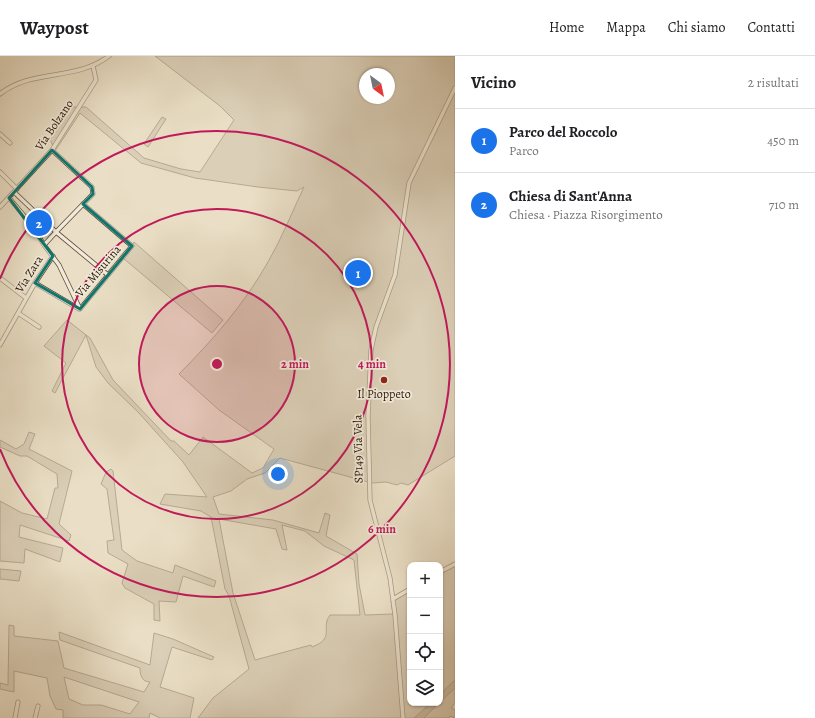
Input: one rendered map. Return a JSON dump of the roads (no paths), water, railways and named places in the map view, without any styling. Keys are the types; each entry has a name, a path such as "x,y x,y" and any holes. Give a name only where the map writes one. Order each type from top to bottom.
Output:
{"street":[{"path":"0,94 23,81 80,71 93,66 109,56"},
{"name":"Via Bolzano","path":"0,207 10,198 52,150 96,80 93,66"},
{"name":"SP149 Via Vela","path":"403,718 393,599 388,566 373,517 370,500 368,416 371,350 376,327 395,275 411,175 455,88"},
{"path":"0,134 10,143"},
{"path":"44,245 93,194 92,188 52,150"},
{"path":"0,172 15,191 56,232 108,275"},
{"path":"10,198 31,224 52,256 65,277 80,309"},
{"name":"Via Misurina","path":"80,309 132,246 83,204"},
{"name":"Via Zara","path":"0,345 26,298 52,256"},
{"path":"0,278 26,298"},
{"path":"35,283 80,309"},
{"path":"18,314 39,328"},
{"path":"443,570 455,564"},
{"path":"393,599 407,591"},
{"path":"15,718 18,702"},
{"path":"35,718 38,706"}],"place":[{"name":"Chiesa di Sant'Anna","path":"39,223"},
{"name":"Parco del Roccolo","path":"358,273"},
{"name":"Il Pioppeto","path":"384,380"}]}
